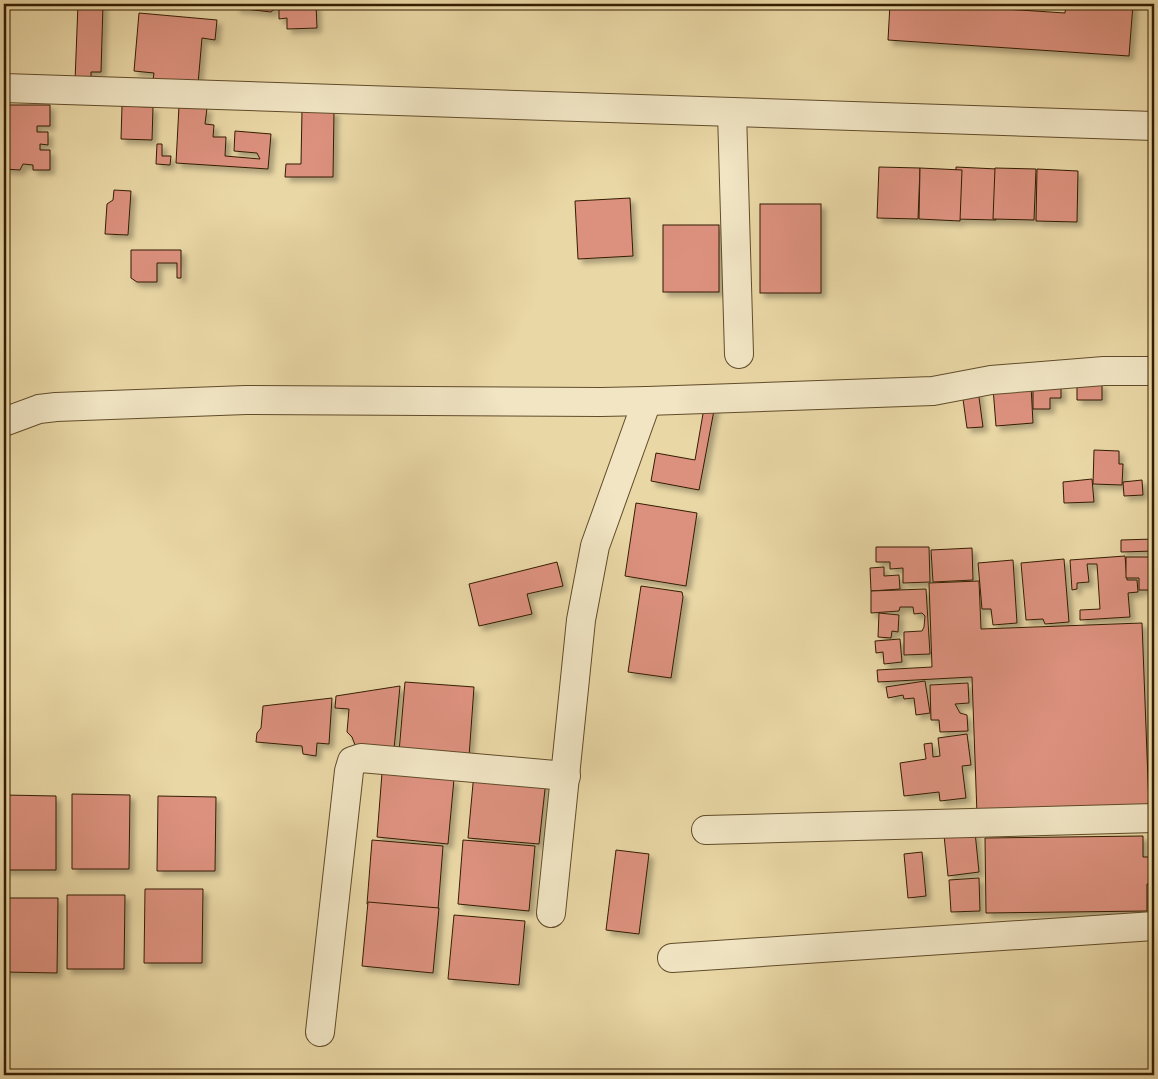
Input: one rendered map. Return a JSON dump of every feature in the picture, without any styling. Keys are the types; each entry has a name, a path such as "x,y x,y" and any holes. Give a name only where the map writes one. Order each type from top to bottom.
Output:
{"street":[{"path":"4,88 1154,126"},
{"path":"732,112 739,354"},
{"path":"4,422 39,409 56,406 246,400 601,402 933,392 1000,379 1104,371 1154,371"},
{"path":"551,913 582,620 596,546 647,401"},
{"path":"320,1032 349,771 352,760 361,758 566,776"},
{"path":"706,830 1154,818"},
{"path":"672,958 1154,926"}],"building":[{"path":"78,4 103,4 101,72 91,72 91,82 75,81"},
{"path":"235,4 280,4 271,12 236,8"},
{"path":"289,4 316,4 317,28 287,29 287,18 279,19 279,8 287,8"},
{"path":"890,4 929,4 1065,13 1066,4 1133,4 1129,56 888,40"},
{"path":"139,13 217,20 215,40 202,38 198,84 153,80 154,73 134,71"},
{"path":"4,105 50,105 50,126 37,126 37,132 48,132 48,145 40,144 40,150 50,150 50,170 33,170 33,165 23,164 20,170 4,169"},
{"path":"122,106 153,107 152,140 121,139"},
{"path":"179,106 207,108 205,124 214,125 213,137 226,137 225,156 260,159 257,153 234,151 235,131 271,134 268,169 176,163"},
{"path":"302,110 334,111 333,177 285,177 286,164 301,164"},
{"path":"157,144 162,144 162,156 171,156 170,165 156,164"},
{"path":"879,167 920,168 918,219 877,218"},
{"path":"956,167 997,169 996,220 955,219"},
{"path":"920,168 962,170 960,221 919,219"},
{"path":"995,168 1036,169 1034,220 993,219"},
{"path":"1037,169 1078,171 1077,222 1036,221"},
{"path":"114,190 131,191 128,235 105,234 107,204 113,200"},
{"path":"630,198 633,256 578,259 575,201"},
{"path":"760,204 821,204 821,293 760,293"},
{"path":"663,225 719,225 719,292 663,292"},
{"path":"131,250 181,250 181,278 177,278 177,263 157,263 157,282 137,282 131,278"},
{"path":"1102,384 1102,400 1077,400 1077,385"},
{"path":"1033,385 1061,386 1061,398 1050,398 1050,409 1033,409"},
{"path":"1031,386 1033,423 996,426 993,388"},
{"path":"978,390 983,427 967,428 962,392"},
{"path":"715,405 699,490 651,481 656,453 695,460 704,408"},
{"path":"1094,450 1119,451 1119,464 1123,464 1122,485 1093,484"},
{"path":"1092,479 1094,502 1064,503 1063,482"},
{"path":"1142,480 1143,495 1124,496 1123,482"},
{"path":"636,503 697,513 686,586 625,576"},
{"path":"1154,539 1154,551 1121,552 1121,540"},
{"path":"876,547 929,547 930,582 903,583 903,568 890,569 890,562 876,562"},
{"path":"972,548 973,580 933,582 931,550"},
{"path":"1125,556 1127,580 1137,580 1138,592 1128,593 1130,617 1080,620 1080,610 1100,609 1097,564 1087,564 1089,582 1077,583 1077,589 1072,590 1070,560"},
{"path":"1126,557 1151,557 1151,590 1139,590 1139,578 1126,578"},
{"path":"1064,559 1069,622 1045,624 1043,619 1026,620 1021,563"},
{"path":"1013,560 1017,623 993,625 991,609 982,609 978,563"},
{"path":"557,562 563,586 527,594 532,614 479,626 469,584"},
{"path":"884,567 884,576 899,575 900,589 871,591 870,568"},
{"path":"979,581 981,629 1142,623 1149,806 977,814 972,677 878,682 877,670 932,667 929,583"},
{"path":"641,586 682,592 683,597 671,678 628,672"},
{"path":"926,589 930,654 904,655 904,632 922,631 925,616 922,613 914,614 913,607 900,607 899,611 871,613 871,591"},
{"path":"879,613 899,615 898,632 892,631 891,638 878,637"},
{"path":"900,639 902,662 884,664 883,652 876,653 875,641"},
{"path":"925,681 930,713 916,715 914,698 904,699 903,695 888,698 886,687"},
{"path":"405,682 474,687 469,757 399,752"},
{"path":"968,683 969,703 955,704 960,713 967,715 968,731 940,732 939,720 931,720 930,685"},
{"path":"400,686 394,749 355,745 352,737 347,732 349,709 335,708 336,696"},
{"path":"332,698 329,744 317,743 316,756 303,754 302,746 256,742 257,733 261,728 263,706"},
{"path":"967,734 971,765 962,766 966,798 940,801 939,792 904,796 900,763 926,759 924,744 932,743 933,757 940,756 938,738"},
{"path":"382,773 454,779 448,844 377,837"},
{"path":"474,773 546,780 539,844 468,838"},
{"path":"72,794 130,795 129,869 72,869"},
{"path":"4,795 56,796 56,870 4,870"},
{"path":"158,796 216,797 215,871 157,871"},
{"path":"975,832 979,872 948,876 944,835"},
{"path":"1143,836 1143,857 1154,857 1154,884 1147,884 1147,911 986,913 985,838"},
{"path":"372,840 443,846 438,910 367,904"},
{"path":"463,840 535,846 529,911 458,904"},
{"path":"616,850 649,854 639,934 606,930"},
{"path":"922,852 926,896 908,898 904,854"},
{"path":"979,878 980,911 951,912 949,880"},
{"path":"145,889 203,889 202,963 144,963"},
{"path":"67,895 125,895 124,969 67,969"},
{"path":"4,898 58,898 57,973 4,972"},
{"path":"368,902 439,908 433,973 362,966"},
{"path":"454,915 525,921 519,985 448,979"}]}
